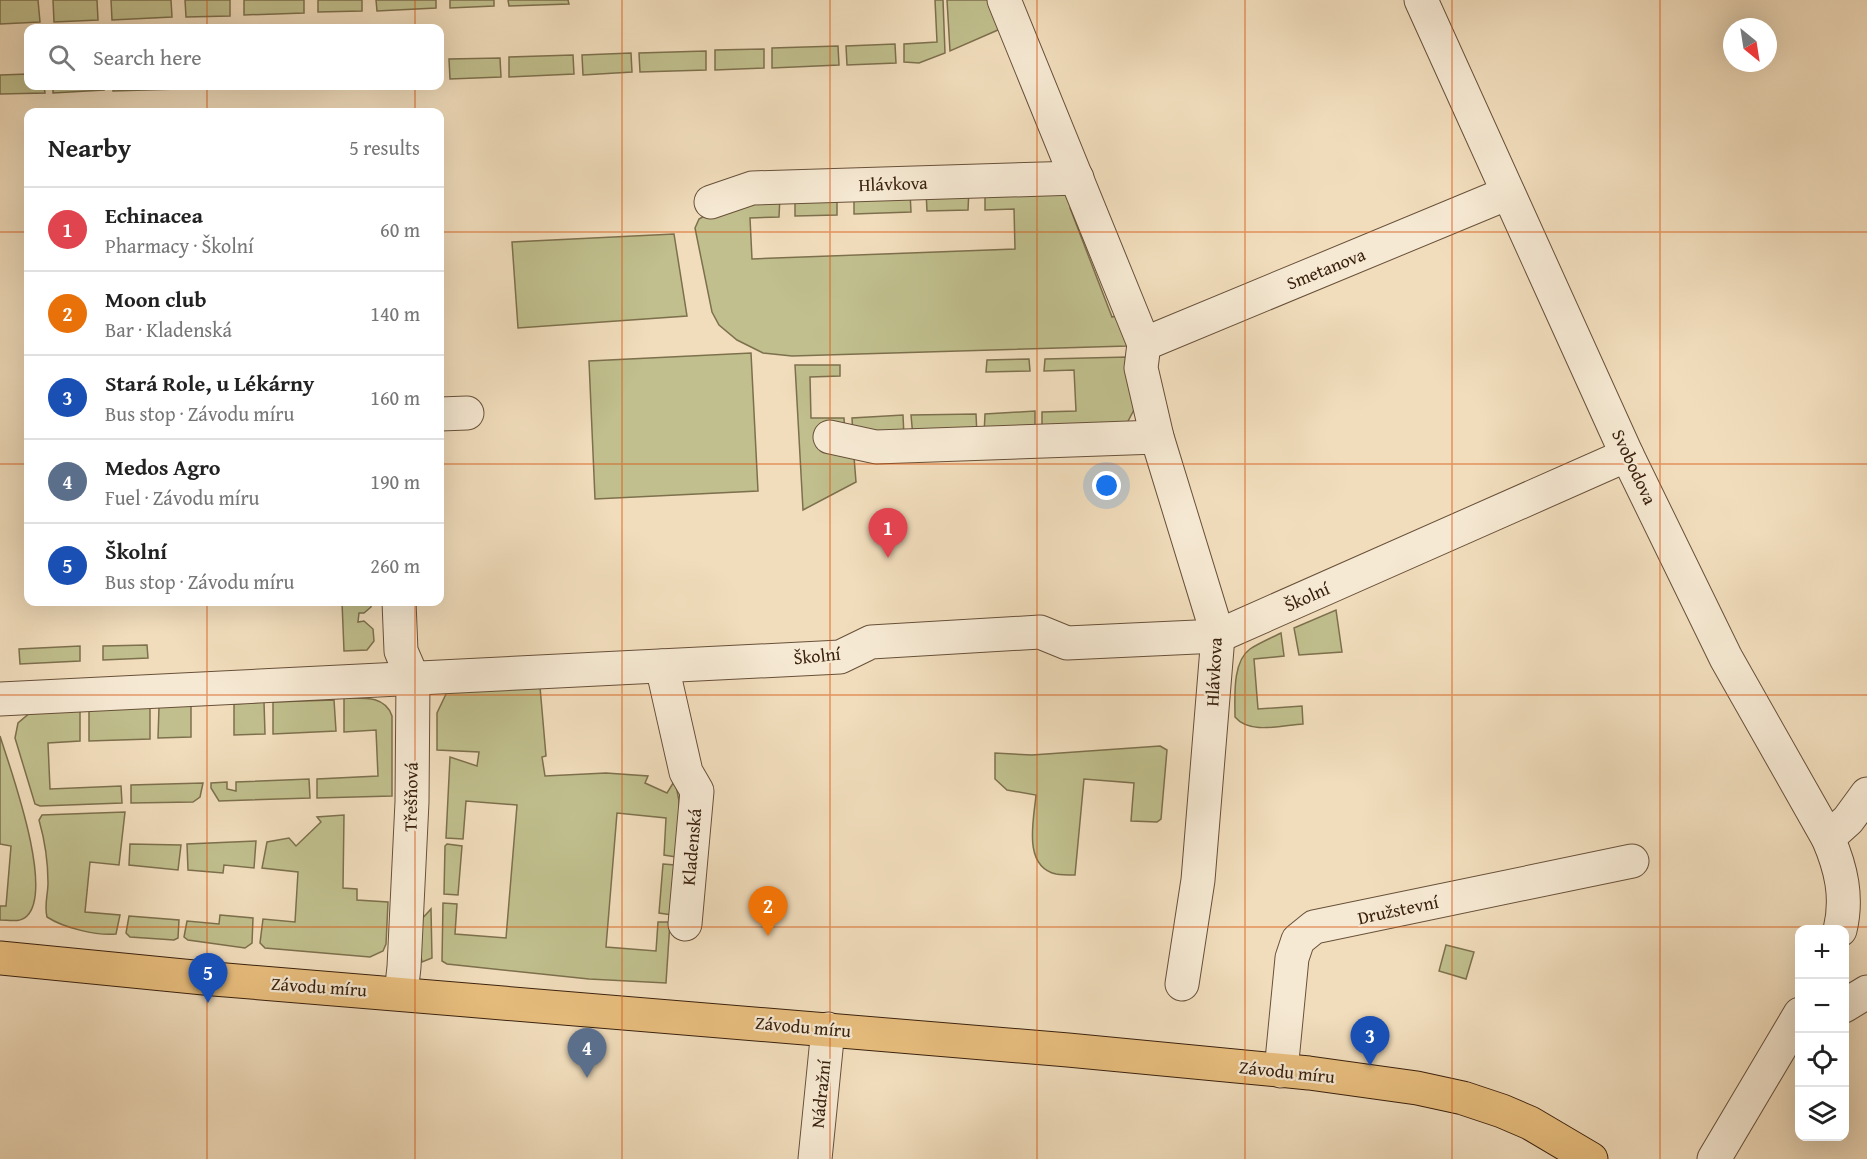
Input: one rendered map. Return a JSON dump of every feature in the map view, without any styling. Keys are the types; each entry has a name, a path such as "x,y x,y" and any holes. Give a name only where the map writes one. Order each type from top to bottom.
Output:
{"main road":[{"name":"Závodu míru","path":"0,958 214,979 828,1029 1362,1080 1463,1098 1502,1111 1530,1123 1591,1159"}],"street":[{"name":"Hlávkova","path":"1004,0 1144,344 1141,368 1157,437 1218,636 1198,879 1182,984"},
{"name":"Svobodova","path":"1421,0 1627,455 1726,658 1828,838 1838,862 1843,888 1844,909 1841,925"},
{"name":"Hlávkova","path":"711,202 752,188 1077,178"},
{"name":"Smetanova","path":"1144,344 1508,193"},
{"path":"830,437 876,447 1157,437"},
{"name":"Školní","path":"0,699 840,657 871,642 1040,632 1067,644 1218,636 1627,455"},
{"name":"Třešňová","path":"399,606 401,651 413,679 412,802 401,994"},
{"name":"Kladenská","path":"662,666 686,772 697,791 685,924"},
{"path":"1828,838 1848,820 1867,794"},
{"name":"Družstevní","path":"1281,1071 1292,958 1298,940 1314,927 1632,861"},
{"path":"1849,1003 1867,992"},
{"name":"Nádražní","path":"815,1159 828,1029"},
{"path":"1714,1159 1795,1029"}],"shaded area":[{"path":"0,0 38,0 40,22 0,24"},
{"path":"53,0 97,0 98,20 54,22"},
{"path":"111,0 171,0 172,17 112,20"},
{"path":"185,0 230,0 230,16 186,17"},
{"path":"244,0 304,0 304,13 244,15"},
{"path":"318,0 362,0 362,11 318,12"},
{"path":"376,0 436,0 436,8 377,11"},
{"path":"450,0 494,0 494,6 450,8"},
{"path":"508,0 568,0 569,4 509,6"},
{"path":"935,0 943,0 945,53 919,63 904,62 904,44 937,42"},
{"path":"947,0 995,0 1007,26 950,51"},
{"path":"895,44 896,63 847,65 846,46"},
{"path":"838,46 839,65 772,68 772,48"},
{"path":"764,49 764,68 715,70 715,50"},
{"path":"706,51 706,70 640,72 639,53"},
{"path":"631,53 632,72 583,75 582,55"},
{"path":"573,55 574,74 509,77 509,57"},
{"path":"500,58 501,77 450,79 449,59"},
{"path":"24,74 24,90 45,90 45,93 0,94 0,75"},
{"path":"53,90 104,90 53,93"},
{"path":"1051,188 1069,196 1073,205 1070,208 1112,317 1119,315 1127,346 792,356 763,353 737,340 719,325 712,312 695,228 699,219 706,215 780,196 779,217 750,218 752,259 1015,249 1014,209 985,210 985,189"},
{"path":"969,189 968,210 927,211 926,191"},
{"path":"910,192 911,212 854,214 854,194"},
{"path":"837,193 837,215 795,216 795,196"},
{"path":"674,234 687,316 518,328 512,242"},
{"path":"751,353 758,491 595,499 589,361"},
{"path":"1128,357 1136,406 1127,423 1042,433 1042,412 1076,411 1074,370 1044,371 1045,359"},
{"path":"1029,359 1030,371 986,372 987,360"},
{"path":"795,365 840,365 840,376 810,377 811,418 844,418 845,434 854,457 856,482 803,510"},
{"path":"1035,411 1035,432 984,435 985,414"},
{"path":"976,414 977,435 913,437 911,415"},
{"path":"903,415 904,437 853,436 852,418"},
{"path":"342,606 371,606 364,613 359,613 358,622 364,621 373,629 374,641 367,650 344,651"},
{"path":"1336,610 1342,652 1299,655 1294,628"},
{"path":"1281,633 1284,656 1254,659 1258,709 1302,706 1303,724 1267,728 1241,723 1235,717 1235,690 1240,662 1250,649"},
{"path":"147,645 148,658 103,660 103,646"},
{"path":"80,646 80,661 20,664 19,649"},
{"path":"540,687 546,756 542,757 545,776 606,773 648,776 645,783 667,793 675,780 679,801 678,854 676,857 664,855 666,818 617,813 606,947 656,951 658,922 670,922 666,983 589,979 447,964 442,961 443,903 457,904 455,934 506,938 517,805 466,801 463,839 446,838 450,757 477,766 479,752 437,750 437,713 447,692"},
{"path":"344,698 372,699 389,709 392,716 392,796 317,798 317,779 378,776 376,730 344,732"},
{"path":"334,700 336,731 273,734 273,702"},
{"path":"264,702 265,734 234,735 234,704"},
{"path":"191,705 191,737 158,738 159,707"},
{"path":"150,708 150,739 89,741 89,709"},
{"path":"80,711 80,741 48,743 50,789 121,786 122,803 40,806 35,804 15,738 18,723 31,712"},
{"path":"0,736 28,829 36,881 34,902 27,916 18,920 0,920 0,906 6,906 11,846 0,844"},
{"path":"1160,746 1167,750 1161,819 1157,822 1131,821 1134,783 1084,779 1075,875 1056,874 1045,869 1038,862 1032,840 1036,795 1007,790 995,779 995,753 1032,755"},
{"path":"309,779 310,798 219,801 211,788 211,783 227,782 227,789 236,791 236,782"},
{"path":"203,783 200,797 193,802 131,803 131,785"},
{"path":"125,812 119,865 90,862 85,912 120,915 116,934 100,934 81,930 62,925 47,917 47,867 39,820 42,815"},
{"path":"344,815 343,888 357,889 357,900 388,902 386,944 383,951 370,957 265,948 260,943 263,919 295,922 298,872 262,868 267,842 289,838 296,846 321,822 317,817"},
{"path":"256,841 254,868 224,865 223,873 188,870 187,844"},
{"path":"130,844 181,845 178,870 129,865"},
{"path":"447,844 462,846 458,895 444,894 445,846"},
{"path":"663,864 675,865 672,915 659,913"},
{"path":"431,909 432,958 422,962 419,947 419,922"},
{"path":"220,915 253,918 252,943 245,948 188,940 184,937 187,921 219,924"},
{"path":"129,916 179,920 178,938 174,940 130,937 126,933"},
{"path":"1446,945 1474,952 1466,979 1439,971"}],"place":[{"name":"Echinacea","path":"888,558"},
{"name":"Moon club","path":"768,936"},
{"name":"Školní","path":"208,1003"},
{"name":"Stará Role, u Lékárny","path":"1370,1066"},
{"name":"Medos Agro","path":"587,1078"}]}
